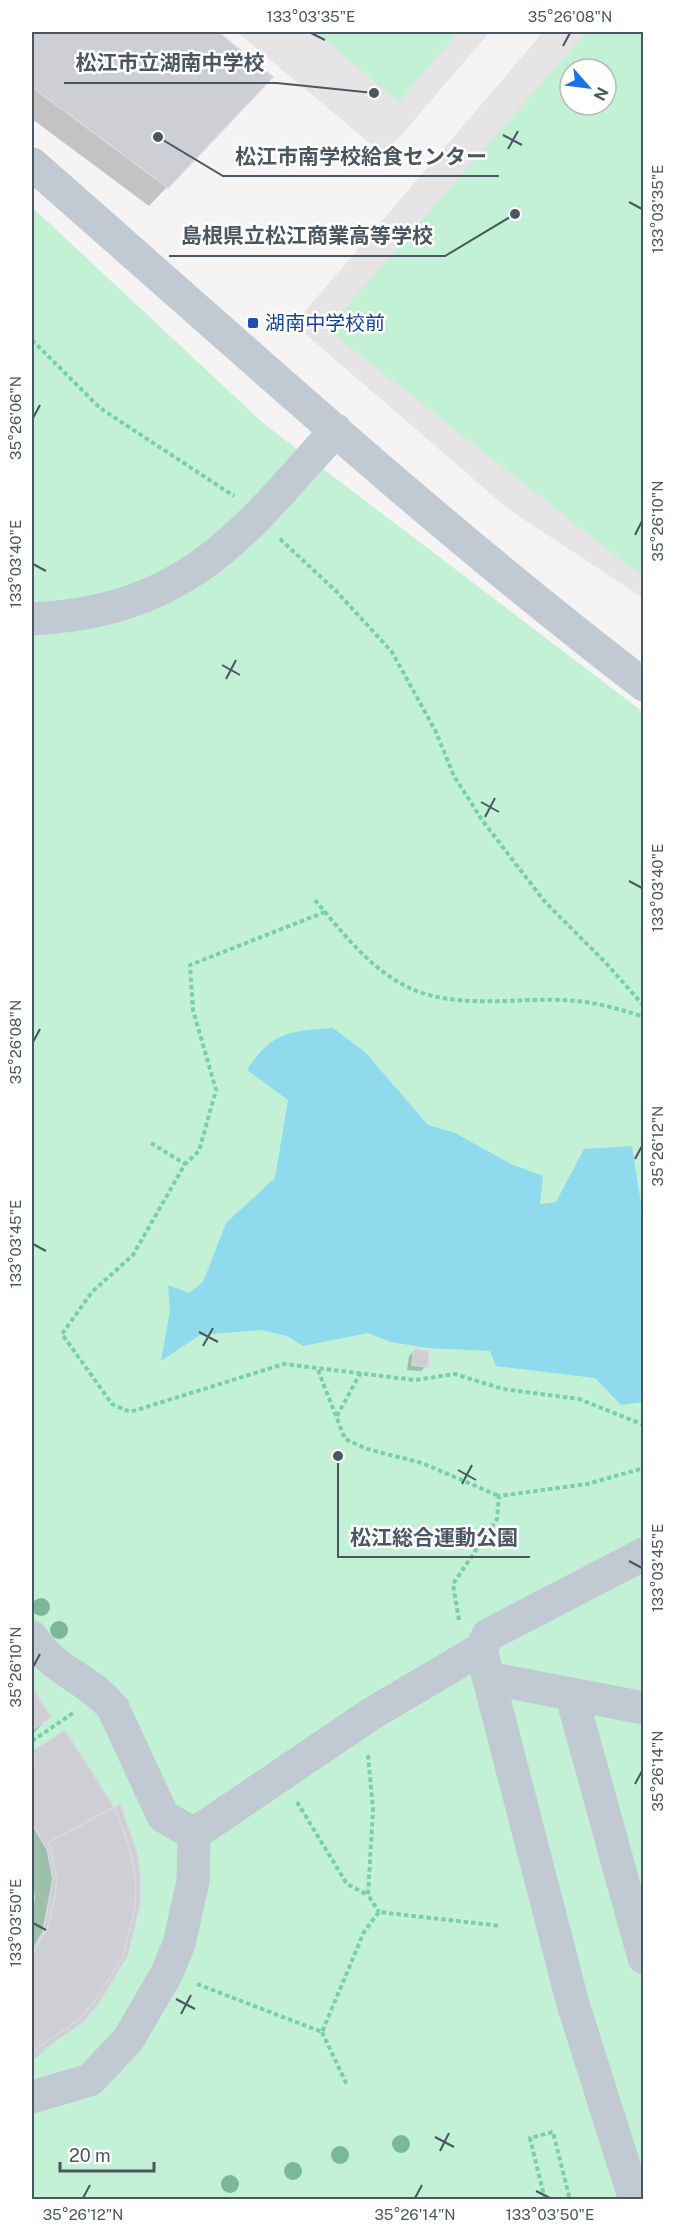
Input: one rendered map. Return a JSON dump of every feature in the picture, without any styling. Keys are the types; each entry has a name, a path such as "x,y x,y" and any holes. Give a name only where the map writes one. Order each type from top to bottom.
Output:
{"street":[{"path":"32,164 330,425 566,624 644,685"},
{"path":"32,604 99,593 125,586 180,560 206,543 250,505 330,425"},
{"path":"32,620 102,611 153,593 178,581 224,550 247,529 330,425"},
{"path":"635,2199 634,2168 570,1993 485,1664 488,1635 644,1554"},
{"path":"32,1637 43,1655 102,1694 113,1708 163,1816 195,1834"},
{"path":"195,1834 357,1724 485,1664 571,1694 644,1707"},
{"path":"571,1694 644,1958"},
{"path":"32,2097 90,2080 128,2040 167,1972 179,1944 193,1881 195,1834"}],"path":[{"path":"32,340 100,408 237,498"},
{"path":"277,536 337,592 392,652 430,720 454,776 482,820 545,902 605,962 644,1006"},
{"path":"315,900 359,952 387,974 413,989 467,1000 566,1000 610,1006 644,1017"},
{"path":"325,912 190,965 193,1010 216,1090 199,1152 185,1164 133,1255 92,1292 62,1334 112,1404 130,1412 284,1364 318,1370 361,1372 415,1380 455,1374 503,1389 579,1399 644,1425"},
{"path":"151,1143 185,1164"},
{"path":"318,1370 345,1439 360,1446 422,1463 499,1497 587,1484 644,1468"},
{"path":"336,1416 361,1372"},
{"path":"485,1664 461,1626 455,1607 453,1584 497,1519 499,1497"},
{"path":"32,1741 102,1694"},
{"path":"357,1724 370,1762 372,1784 368,1894"},
{"path":"281,1774 347,1884 368,1894 379,1912"},
{"path":"379,1912 501,1926"},
{"path":"322,2032 364,1932 379,1912"},
{"path":"167,1972 322,2032 347,2085"},
{"path":"545,2199 530,2138 553,2132 570,2199"}],"shaded area":[{"path":"237,32 490,32 384,155"},
{"path":"543,32 643,32 643,598 507,508 294,324"}],"green space":[{"path":"316,32 458,32 399,102"},
{"path":"586,32 643,32 643,574 625,563 327,329 558,64 558,117 618,117 618,57 564,57"},
{"path":"32,207 263,423 643,712 643,2199 32,2199"}],"water":[{"path":"333,1028 365,1052 428,1125 455,1133 511,1164 543,1176 540,1204 556,1202 584,1149 632,1146 643,1216 643,1402 621,1405 595,1378 496,1366 490,1351 427,1348 391,1342 368,1333 303,1346 287,1336 261,1330 200,1335 161,1361 170,1311 168,1285 189,1293 203,1282 226,1223 275,1178 288,1100 247,1070 265,1047 274,1040 294,1032"}],"building":[{"path":"32,32 218,32 273,77 168,188 32,87"},
{"path":"414,1349 429,1351 428,1367 412,1365"},
{"path":"32,1687 51,1717 32,1730"},
{"path":"65,1730 116,1810 130,1849 136,1880 135,1908 122,1959 93,2004 77,2021 32,2052 32,1951 43,1932 53,1878 47,1849 32,1824 32,1763 34,1761 32,1751"},
{"path":"120,1804 137,1852 140,1874 140,1904 128,1955 99,2003 84,2021 32,2058 32,1955 48,1927 57,1880 49,1842"}],"place":[{"name":"松江市立湖南中学校","path":"374,93"},
{"name":"松江市南学校給食センター","path":"158,137"},
{"name":"島根県立松江商業高等学校","path":"515,214"},
{"name":"湖南中学校前","path":"253,323"},
{"name":"松江総合運動公園","path":"338,1456"}]}
